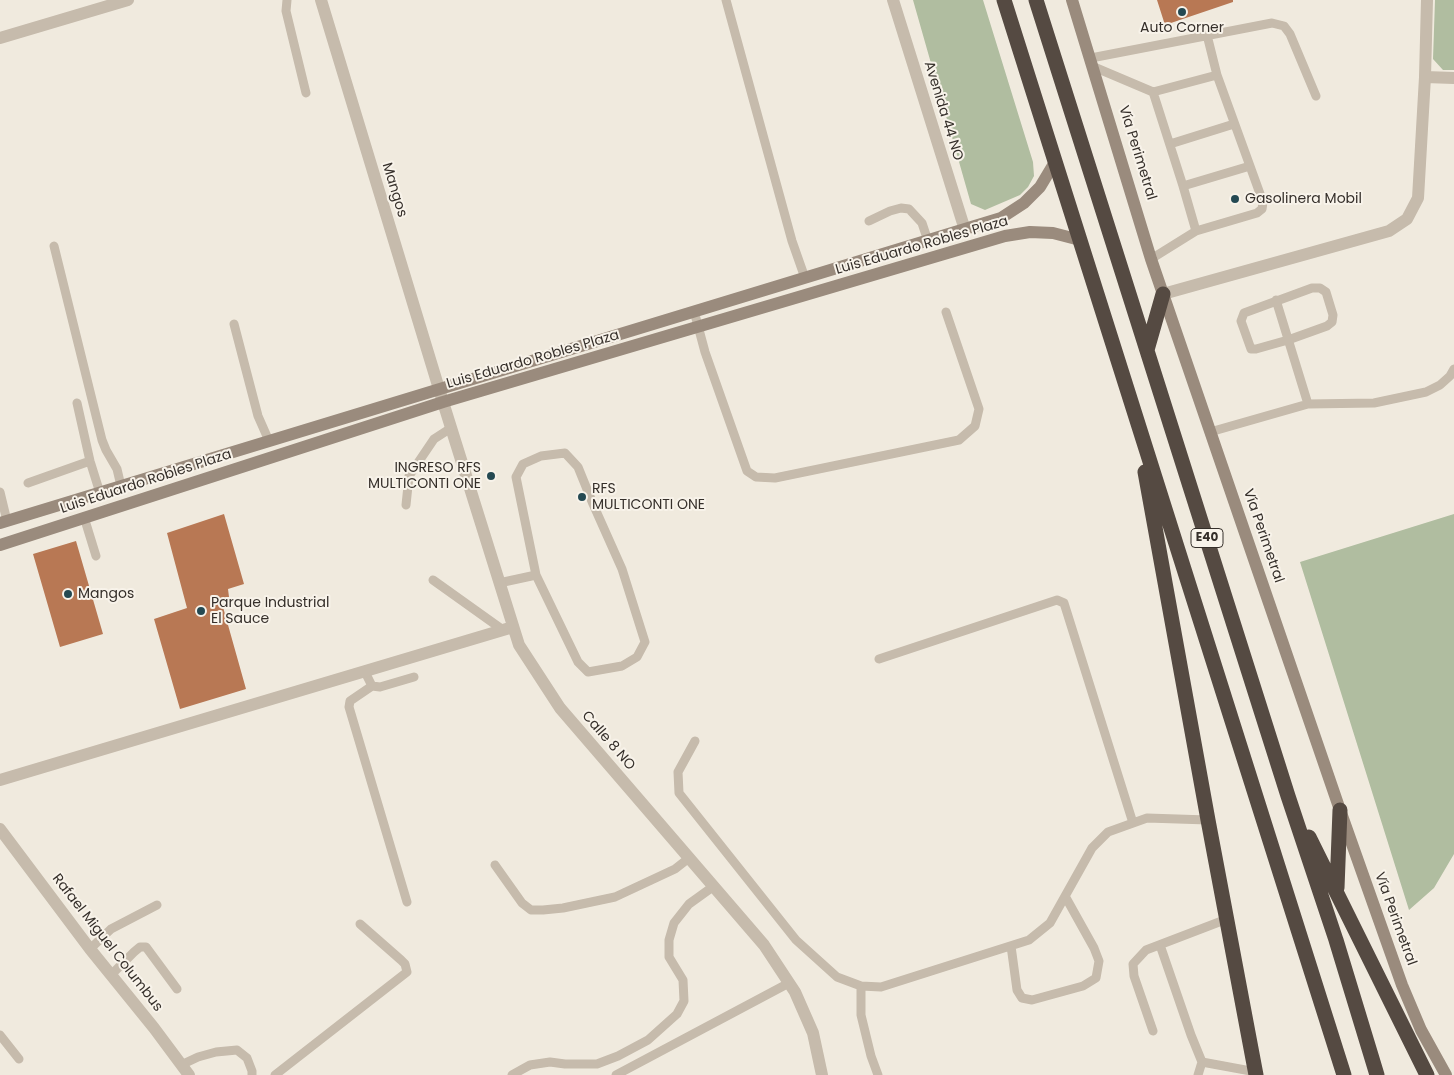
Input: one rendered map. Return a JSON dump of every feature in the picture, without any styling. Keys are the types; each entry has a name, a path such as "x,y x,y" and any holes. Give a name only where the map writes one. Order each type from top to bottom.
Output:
{"highway":[{"name":"E40","path":"1004,0 1344,1075"},
{"name":"E40","path":"1036,0 1288,796 1336,940 1377,1075"},
{"path":"1147,350 1163,294"},
{"path":"1135,411 1208,820 1256,1074"},
{"path":"1288,796 1427,1075"},
{"path":"1336,940 1340,810"}],"street":[{"path":"0,38 105,3 128,0"},
{"name":"Mangos","path":"321,0 439,389"},
{"name":"Avenida 44 NO","path":"894,0 965,230"},
{"name":"Vía Perimetral","path":"1072,0 1151,259 1340,810 1402,985 1421,1030 1446,1075"},
{"path":"1163,294 1389,231 1407,219 1418,198 1427,0"},
{"path":"1425,77 1454,78"},
{"name":"Luis Eduardo Robles Plaza","path":"4,522 1001,218 1024,203 1040,187 1055,162"},
{"name":"Luis Eduardo Robles Plaza","path":"0,544 443,402 1005,236 1030,232 1053,233 1080,240"},
{"name":"Calle 8 NO","path":"439,389 499,583 508,629 560,708 764,945 795,992 813,1033 822,1075"},
{"path":"0,780 508,629"},
{"name":"Rafael Miguel Columbus","path":"0,829 90,949 154,1028 185,1070"}],"lane":[{"path":"287,0 286,11 306,93"},
{"path":"726,0 792,241 805,278"},
{"path":"1092,62 1207,35 1272,23 1284,26 1290,34 1316,96"},
{"path":"1151,259 1196,231 1257,213 1262,209 1264,202 1217,75 1207,35"},
{"path":"1092,62 1153,92 1217,75"},
{"path":"1153,92 1196,231"},
{"path":"1170,144 1234,124"},
{"path":"1183,186 1250,166"},
{"path":"869,221 890,211 901,208 909,209 922,223 928,241"},
{"path":"54,246 102,440 117,469 121,486"},
{"path":"1312,288 1320,288 1326,292 1333,315 1332,322 1327,326 1288,340 1256,350 1251,349 1241,321 1242,316 1244,313 1276,300 1312,288"},
{"path":"1276,300 1308,404"},
{"path":"694,311 708,360 747,471 756,477 775,478 959,440 976,426 979,409 946,312"},
{"path":"234,324 258,416 269,441"},
{"path":"1210,432 1308,404 1374,403 1426,392 1440,385 1450,376 1454,369"},
{"path":"77,403 90,462 100,492"},
{"path":"406,505 408,476 434,439 451,428"},
{"path":"565,453 578,467 622,569 645,642 637,657 622,666 588,672 578,662 536,575 516,476 523,464 541,456 565,453"},
{"path":"28,483 90,462"},
{"path":"0,492 4,522"},
{"path":"84,517 96,556"},
{"path":"499,583 536,575"},
{"path":"433,580 508,629"},
{"path":"879,659 1057,600 1064,603 1133,823"},
{"path":"365,672 372,686"},
{"path":"406,902 349,708 350,702 372,686 380,687 414,677"},
{"path":"695,741 678,772 679,792 796,940 836,977 861,986 881,987 1029,940 1050,923 1092,848 1108,832 1147,818 1208,820"},
{"path":"495,865 522,902 531,910 543,910 563,908 615,897 675,869 690,858"},
{"path":"512,1075 530,1065 550,1062 597,1064 618,1056 648,1040 677,1014 684,1001 683,980 669,957 669,940 674,923 689,904 714,886"},
{"path":"1011,946 1017,990 1022,998 1032,1000 1083,986 1096,978 1099,962 1094,948 1065,896"},
{"path":"90,949 110,929 158,904"},
{"path":"1153,1031 1134,976 1133,964 1146,950 1227,919"},
{"path":"276,1075 407,972 405,964 360,924"},
{"path":"1160,944 1202,1062 1198,1075"},
{"path":"111,975 140,947 146,947 177,989"},
{"path":"616,1075 789,983"},
{"path":"861,986 861,1015 871,1056 878,1075"},
{"path":"0,1035 18,1059"},
{"path":"185,1070 198,1056 236,1050 247,1058 252,1075"},
{"path":"1202,1062 1256,1074"}],"green space":[{"path":"913,0 983,0 1033,162 1034,176 1028,187 1020,195 985,210 971,204"},
{"path":"1435,0 1454,0 1454,70 1443,70 1433,59"},
{"path":"1454,514 1454,854 1434,888 1409,910 1300,562"}],"building":[{"name":"Auto Corner","path":"1157,0 1233,0 1233,2 1165,25"},
{"name":"Parque Industrial El Sauce","path":"224,514 244,584 228,589 229,597 221,600 246,689 180,709 154,619 187,608 167,533"},
{"name":"Mangos","path":"76,541 103,634 60,647 33,554"}],"place":[{"name":"Auto Corner","path":"1182,12"},
{"name":"Gasolinera Mobil","path":"1235,199"},
{"name":"INGRESO RFS MULTICONTI ONE","path":"491,476"},
{"name":"RFS MULTICONTI ONE","path":"582,497"},
{"name":"Mangos","path":"68,594"},
{"name":"Parque Industrial El Sauce","path":"201,611"}]}
